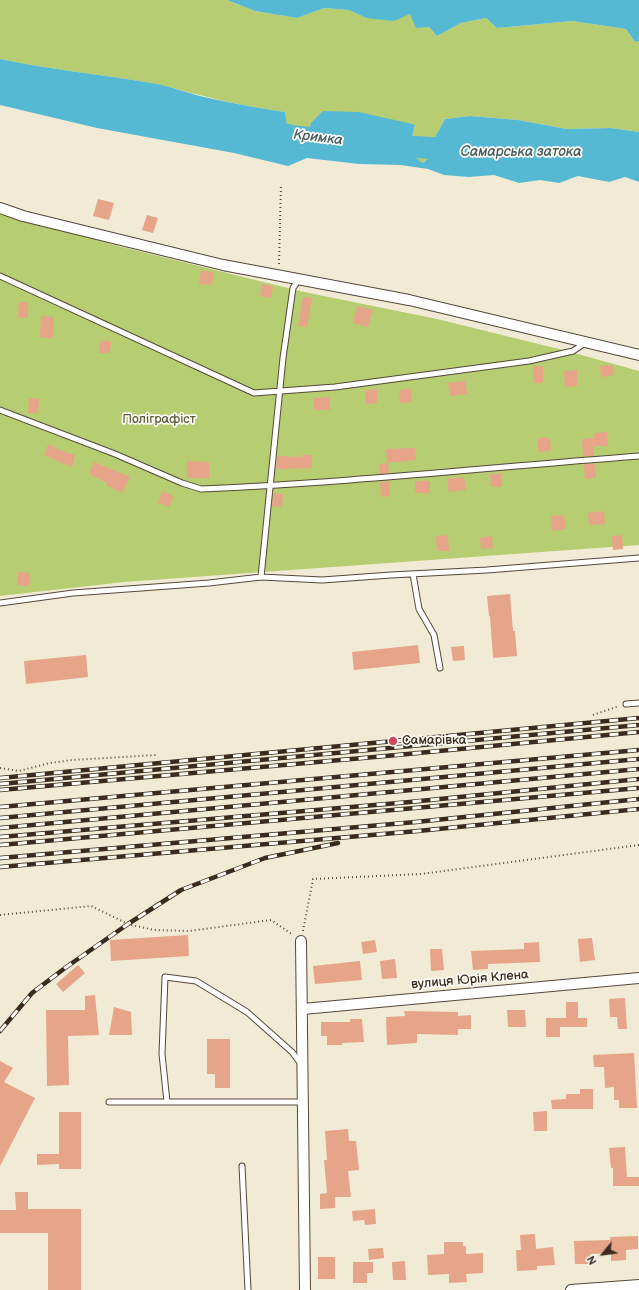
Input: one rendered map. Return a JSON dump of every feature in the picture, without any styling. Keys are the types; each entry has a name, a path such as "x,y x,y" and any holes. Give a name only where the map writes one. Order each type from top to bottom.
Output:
{"street":[{"path":"0,208 23,216 223,265 408,300 639,355"},
{"path":"301,941 303,1008 305,1290"},
{"name":"вулиця Юрія Клена","path":"303,1008 639,978"},
{"path":"571,1290 639,1285"}],"lane":[{"path":"0,276 254,393 335,387 529,361 574,351 585,342"},
{"path":"261,577 283,358 293,288 299,279"},
{"path":"0,410 115,454 182,483 201,489 401,476 541,463 639,456"},
{"path":"0,603 73,593 209,583 261,577 322,580 487,570 639,558"},
{"path":"413,574 419,609 434,635 440,668"},
{"path":"626,704 639,703"},
{"path":"167,1102 162,1054 165,977 196,981 246,1012 292,1052 303,1068"},
{"path":"109,1102 304,1102"},
{"path":"242,1166 248,1290"}],"path":[{"path":"278,275 281,184"},
{"path":"593,714 626,704"},
{"path":"0,768 19,771 50,763 72,760 157,755"},
{"path":"0,915 90,906 128,924 154,930 189,931 271,920 301,941 313,879 421,874 639,845"}],"green space":[{"path":"0,0 227,0 255,11 297,18 324,8 349,10 366,18 410,14 429,27 437,36 461,23 486,18 497,28 572,21 626,29 635,42 639,41 639,132 611,128 567,129 518,120 470,116 445,119 435,137 440,148 423,163 408,153 415,125 311,123 303,149 290,145 285,112 224,101 156,84 0,59"},
{"name":"Поліграфіст","path":"0,213 118,246 304,292 437,319 567,351 639,371 639,545 124,582 0,596"}],"water":[{"path":"227,0 639,0 639,41 635,42 626,29 572,21 497,28 486,18 461,23 437,36 429,27 416,28 410,14 394,21 366,18 349,10 324,8 297,18 255,11"},
{"name":"Самарська затока","path":"0,59 157,84 214,99 285,112 290,145 303,149 311,123 323,111 359,112 408,123 415,125 408,153 423,163 440,148 435,137 445,119 470,116 518,120 567,129 611,128 639,132 639,182 625,177 609,182 578,176 559,183 540,180 519,183 494,175 469,177 444,175 428,169 401,165 359,164 307,158 288,166 234,153 97,128 0,105"}],"building":[{"path":"98,199 114,203 109,220 93,216"},
{"path":"147,215 158,218 153,233 142,230"},
{"path":"201,271 214,272 212,285 199,284"},
{"path":"262,284 273,286 271,298 260,296"},
{"path":"303,297 312,298 307,327 298,326"},
{"path":"19,302 28,302 28,318 18,317"},
{"path":"357,306 373,310 368,327 353,323"},
{"path":"41,316 54,317 53,338 40,337"},
{"path":"100,341 111,341 110,353 99,353"},
{"path":"613,365 614,375 601,377 600,366"},
{"path":"533,366 543,366 543,383 533,383"},
{"path":"577,370 577,386 565,387 564,371"},
{"path":"465,381 467,394 450,396 448,383"},
{"path":"377,389 377,403 366,404 365,390"},
{"path":"411,389 412,402 400,403 399,390"},
{"path":"329,397 330,410 314,410 314,398"},
{"path":"29,398 39,399 38,413 28,413"},
{"path":"607,432 608,446 594,446 594,433"},
{"path":"538,438 550,438 551,451 538,452"},
{"path":"593,438 594,456 583,456 582,439"},
{"path":"48,444 57,448 56,449 75,455 72,467 44,455"},
{"path":"415,448 416,460 387,463 386,449"},
{"path":"302,455 312,455 312,468 276,469 277,456 302,457"},
{"path":"187,461 209,462 209,478 187,478"},
{"path":"94,462 130,477 122,493 89,474"},
{"path":"388,463 389,473 380,474 379,464"},
{"path":"584,464 595,464 596,478 585,479"},
{"path":"501,473 502,487 491,487 490,474"},
{"path":"464,477 466,490 449,492 447,479"},
{"path":"389,481 390,496 381,497 380,482"},
{"path":"415,481 430,481 430,493 415,493"},
{"path":"162,491 173,496 169,507 158,503"},
{"path":"273,493 283,494 282,507 272,506"},
{"path":"604,511 605,524 589,525 588,513"},
{"path":"564,515 566,529 552,531 551,516"},
{"path":"448,535 449,551 437,551 436,536"},
{"path":"622,535 623,549 613,550 612,536"},
{"path":"492,536 493,548 481,549 480,538"},
{"path":"18,572 30,573 29,586 17,585"},
{"path":"510,594 517,656 493,658 487,596"},
{"path":"418,645 420,663 354,670 352,652"},
{"path":"464,646 465,660 453,661 451,647"},
{"path":"86,655 88,677 26,684 24,661"},
{"path":"188,935 189,956 111,961 110,940"},
{"path":"592,938 595,960 580,962 578,939"},
{"path":"375,940 377,952 363,954 361,942"},
{"path":"539,942 540,962 488,964 488,969 473,970 471,951 524,949 524,943"},
{"path":"430,949 442,949 444,970 431,971"},
{"path":"395,959 397,978 382,979 380,961"},
{"path":"360,961 362,980 315,984 313,966"},
{"path":"78,965 85,973 63,992 56,984"},
{"path":"95,995 99,1035 68,1036 69,1085 47,1086 46,1010 85,1010 85,996"},
{"path":"625,998 627,1029 618,1029 617,1017 610,1017 609,999"},
{"path":"566,1002 578,1002 578,1018 587,1018 587,1027 560,1027 560,1037 546,1037 546,1018 566,1018"},
{"path":"114,1007 131,1012 132,1035 109,1035"},
{"path":"507,1010 525,1010 526,1027 508,1027"},
{"path":"404,1011 458,1012 458,1016 471,1015 471,1029 458,1029 458,1035 417,1034 417,1043 387,1045 386,1017 405,1016"},
{"path":"350,1019 362,1019 364,1042 342,1043 342,1045 327,1045 327,1036 321,1036 321,1022 350,1022"},
{"path":"207,1039 230,1039 230,1088 215,1088 215,1074 207,1074"},
{"path":"634,1053 637,1108 619,1108 619,1100 614,1100 614,1087 605,1088 604,1067 594,1067 593,1055"},
{"path":"0,1061 13,1068 4,1082 35,1098 0,1166"},
{"path":"580,1089 593,1089 593,1109 552,1109 551,1100 566,1099 566,1094 580,1094"},
{"path":"547,1111 547,1131 534,1131 533,1112"},
{"path":"59,1112 81,1112 81,1169 59,1169 59,1164 37,1165 37,1154 59,1154"},
{"path":"348,1129 349,1141 356,1141 359,1170 348,1171 351,1197 335,1197 335,1208 320,1209 320,1194 327,1193 324,1160 327,1160 325,1131"},
{"path":"625,1147 627,1177 639,1177 639,1186 613,1186 613,1168 611,1168 609,1148"},
{"path":"15,1192 28,1192 28,1209 81,1209 81,1290 48,1290 48,1233 0,1233 0,1210 16,1210"},
{"path":"375,1209 376,1224 365,1225 364,1220 353,1221 352,1211"},
{"path":"535,1234 536,1249 553,1247 555,1265 537,1266 537,1270 517,1271 516,1250 521,1250 520,1235"},
{"path":"638,1236 638,1249 626,1250 626,1260 611,1261 611,1253 590,1254 590,1264 575,1264 574,1241 610,1240 610,1237"},
{"path":"444,1242 463,1242 463,1246 466,1246 466,1254 483,1253 483,1273 466,1274 467,1282 449,1283 449,1274 428,1275 427,1255 444,1254"},
{"path":"383,1248 384,1258 369,1260 368,1249"},
{"path":"318,1257 335,1257 335,1279 318,1279"},
{"path":"405,1261 406,1280 393,1280 392,1262"},
{"path":"353,1262 373,1262 373,1273 367,1273 367,1283 353,1283"}],"waterway":[{"name":"Кримка","path":"260,130 299,137 336,141"},
{"name":"Кримка","path":"380,145 468,150"}],"railway":[{"path":"0,778 639,718"},
{"path":"0,784 639,725"},
{"path":"0,790 639,732"},
{"path":"0,807 639,750"},
{"path":"0,818 639,759"},
{"path":"0,828 639,769"},
{"path":"0,837 410,802 639,779"},
{"path":"0,845 639,788"},
{"path":"0,858 416,822 639,799"},
{"path":"0,867 418,831 639,809"},
{"path":"0,1031 32,993 128,924 181,890 265,858 338,843"}],"place":[{"name":"Самарівка","path":"393,741"}]}
